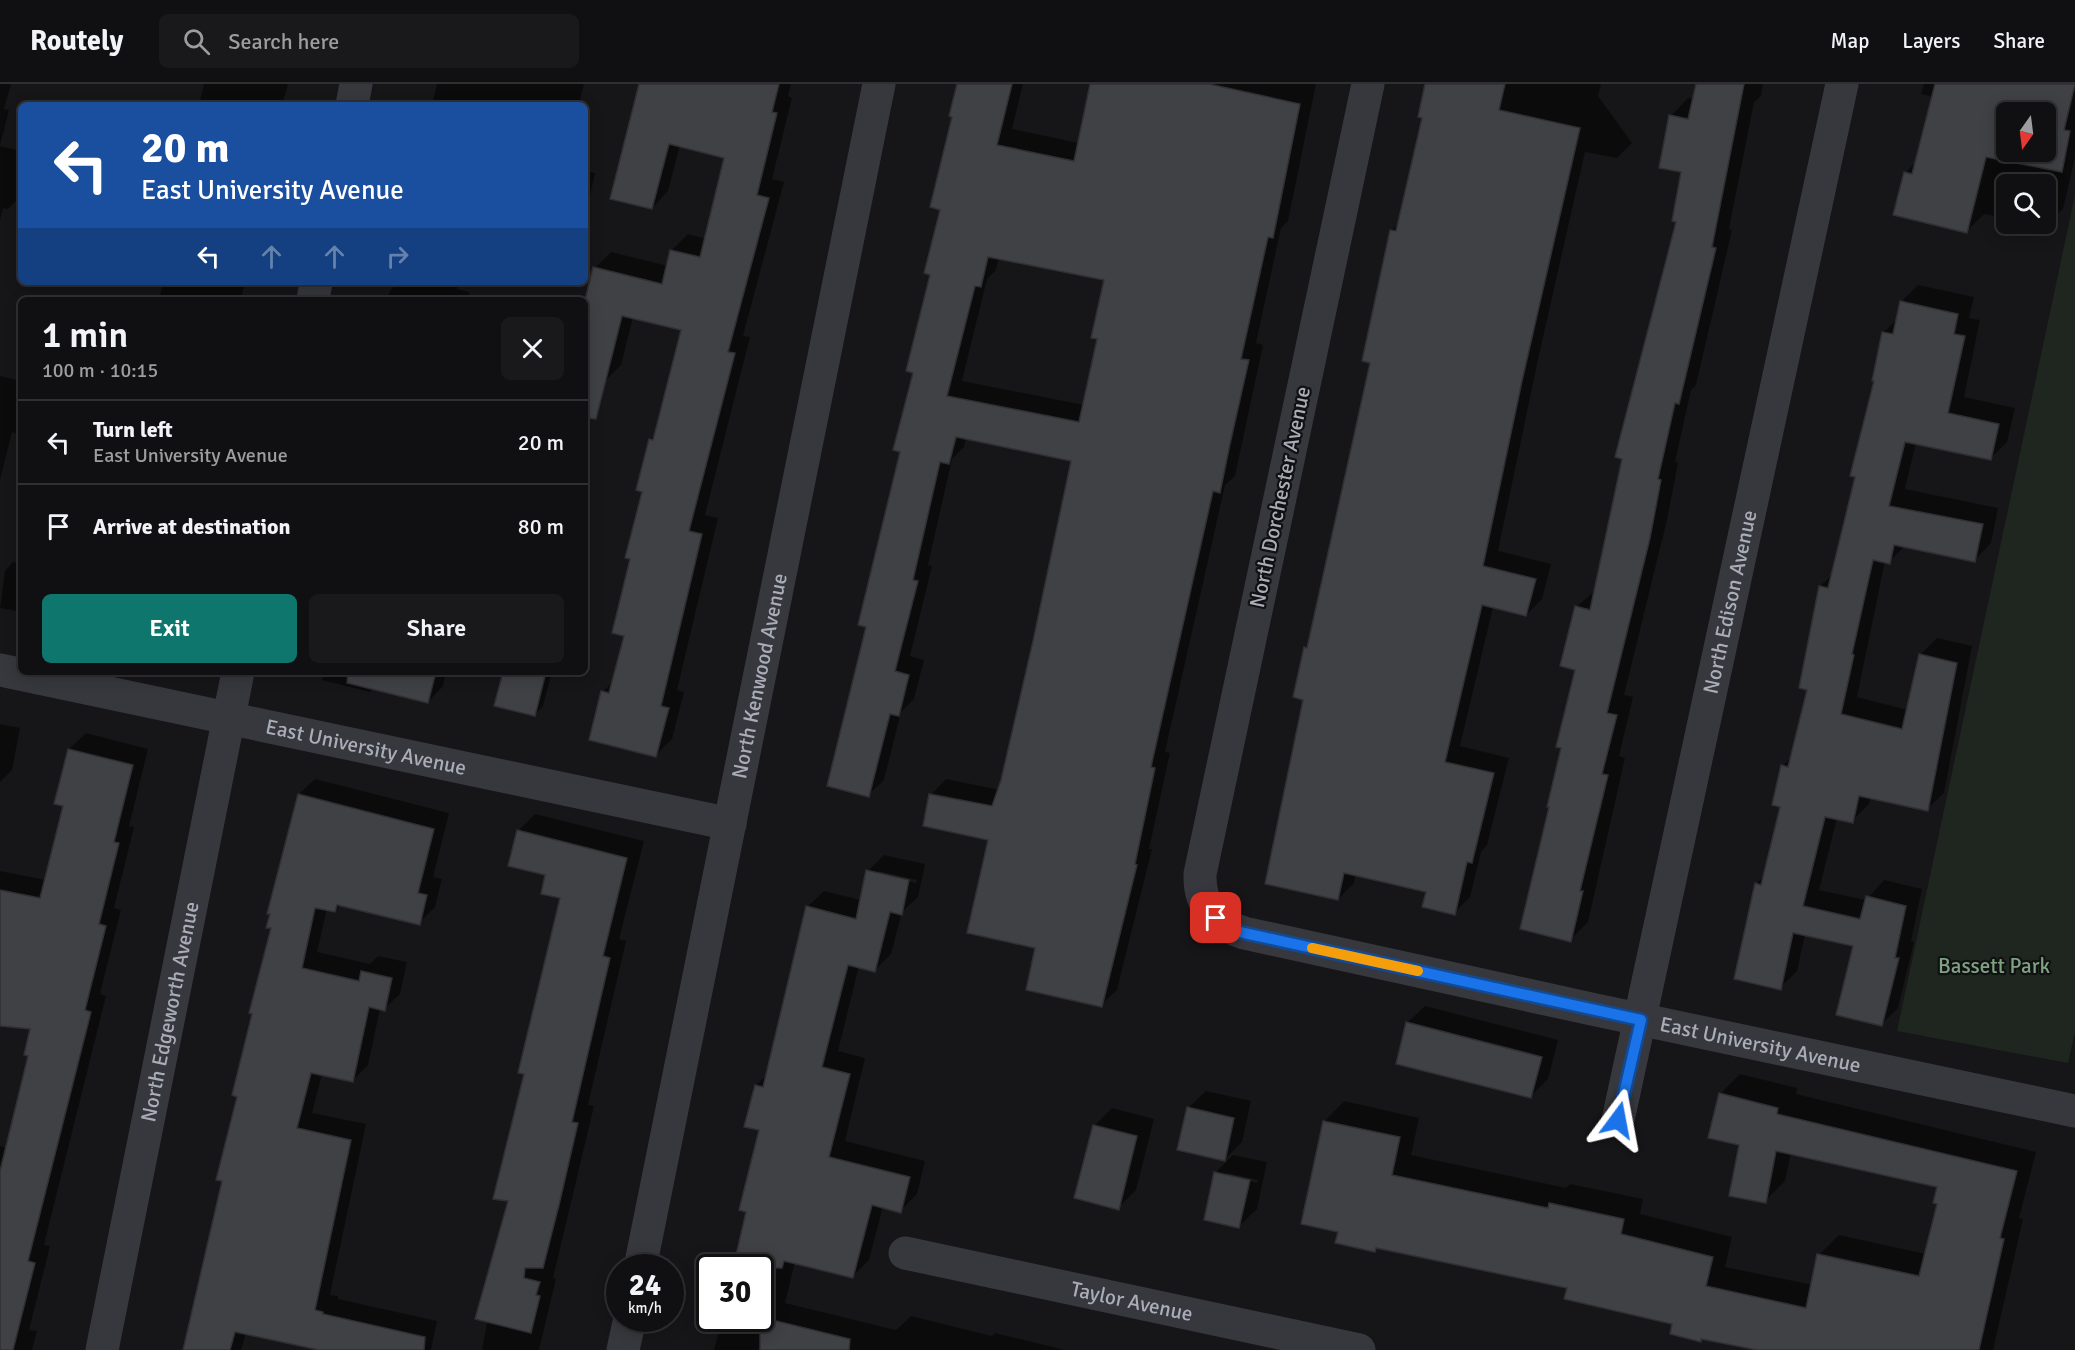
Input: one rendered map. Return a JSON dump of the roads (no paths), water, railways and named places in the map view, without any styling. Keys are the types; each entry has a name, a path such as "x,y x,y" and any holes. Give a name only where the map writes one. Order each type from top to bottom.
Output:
{"street":[{"path":"353,102 356,84"},
{"name":"North Kenwood Avenue","path":"643,1254 879,84"},
{"name":"North Dorchester Avenue","path":"1208,909 1200,888 1200,874 1368,84"},
{"name":"North Edison Avenue","path":"1618,1120 1842,84"},
{"name":"East University Avenue","path":"0,669 18,673"},
{"name":"East University Avenue","path":"29,675 730,824"},
{"name":"North Edgeworth Avenue","path":"102,1350 237,675"},
{"name":"East University Avenue","path":"1208,909 1228,928 1244,933 1641,1020 2075,1111"},
{"name":"Taylor Avenue","path":"905,1253 1359,1350"},
{"path":"623,1350 627,1332"}],"park label":[{"name":"Bassett Park","path":"1994,966"}]}
